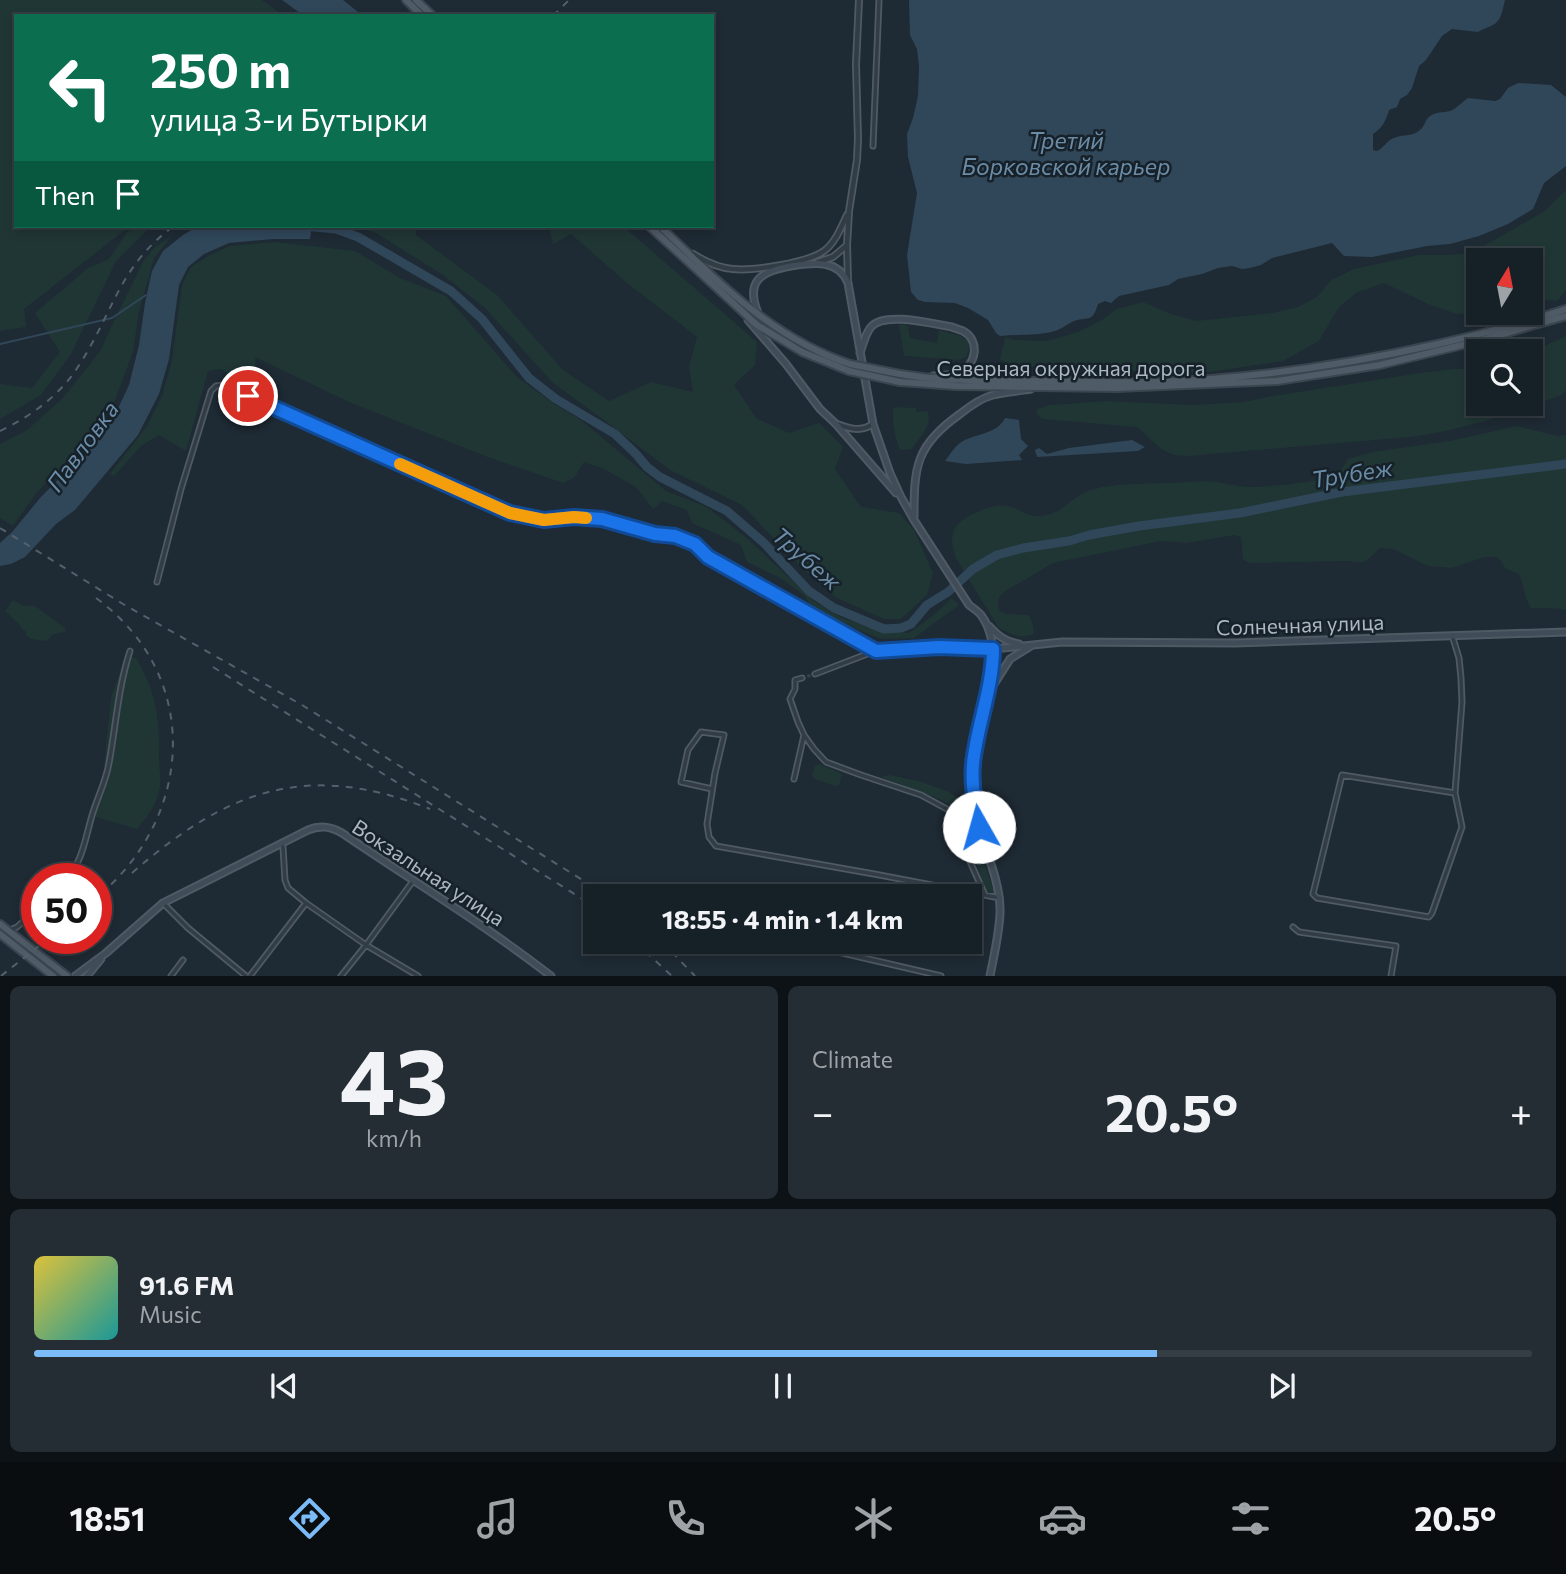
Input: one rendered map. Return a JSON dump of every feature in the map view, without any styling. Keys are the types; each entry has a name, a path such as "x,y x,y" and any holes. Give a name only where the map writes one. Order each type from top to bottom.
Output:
{"main road":[{"path":"406,0 420,14"},
{"path":"416,0 431,14"},
{"name":"Северная окружная дорога","path":"651,228 743,313 772,335 802,352 849,368 945,385 1144,388 1277,380 1380,365 1566,316"},
{"name":"Северная окружная дорога","path":"662,228 759,317 800,343 849,368"},
{"path":"759,317 753,292 757,280 767,272 811,263 830,265 845,276 873,425 901,497 969,605 1002,639 1025,645"},
{"path":"923,377 1116,382 1196,380 1274,373 1377,358 1472,336 1566,309"},
{"path":"743,313 820,409 901,497"},
{"path":"860,353 873,324 887,319 952,327 970,336 975,352 968,367 954,374 900,378"},
{"path":"915,520 916,471 925,449 942,428 982,399 1035,388"},
{"path":"981,615 989,632 993,662 973,759 973,771 979,827 996,879 1001,911 990,975"},
{"name":"Солнечная улица","path":"993,649 1062,642 1235,643 1566,632"},
{"path":"986,698 1010,659 1035,644"},
{"name":"Вокзальная улица","path":"112,948 163,903 313,828 331,827 491,930 551,975"},
{"path":"0,924 2,934 53,975"},
{"path":"2,934 67,975"},
{"name":"Вокзальная улица","path":"75,975 105,954"},
{"name":"Вокзальная улица","path":"88,975 105,954"}],"street":[{"path":"848,283 849,211 858,139 856,64 859,0"},
{"path":"873,146 879,0"},
{"path":"685,250 706,262 733,269 762,268 802,261 826,250 838,234 849,211"},
{"path":"811,263 833,257 847,245"},
{"path":"157,582 181,489 211,391 216,386 224,385 510,513 544,520 574,517 602,519 655,534 675,536 695,544 708,557 876,651"},
{"path":"836,424 859,430 873,425"},
{"path":"1452,635 1459,658 1461,678 1462,702 1455,793 1462,827 1432,913 1429,917 1317,898 1313,894 1342,775 1455,793"},
{"path":"817,674 876,651 939,647 993,649"},
{"path":"77,863 109,765 117,702 130,651"},
{"path":"802,678 795,680 795,689 790,699 797,722 814,749 826,762 921,795 956,814 959,837 985,895"},
{"path":"712,789 681,782 688,750 701,732 724,735 707,824 709,836 716,846 1000,898"},
{"path":"794,779 804,735"},
{"path":"281,843 288,888 306,904 366,945 418,975"},
{"path":"341,975 413,881"},
{"path":"163,903 188,928 248,975 258,968 306,904"},
{"path":"2,934 21,923"},
{"path":"1293,927 1299,932 1396,946 1391,975"},
{"path":"848,954 941,975"},
{"path":"171,975 183,960"}],"green space":[{"path":"0,0 262,0 281,14 14,14 14,228 127,228 24,309 26,327 0,331"},
{"path":"1566,190 1566,290 1557,301 1544,300 1544,248 1480,248 1545,211"},
{"path":"134,228 150,228 116,261 71,354 41,395 0,419 0,384 32,388 60,352 35,313 88,268 109,259 127,232"},
{"path":"360,228 416,228 416,235 497,295 563,370 609,401 651,382 693,392 689,366 697,337 627,283 571,234 553,244 549,228 625,228 757,342 755,365 734,385 756,418 789,433 819,423 843,447 835,469 861,507 899,513 914,530 933,573 927,595 901,619 884,619 837,598 803,569 742,505 670,470 553,383 485,308 443,275 376,233"},
{"path":"171,236 154,258 139,312 133,352 111,411 76,455 37,492 13,526 0,518 0,444 27,430 63,398 101,350 143,262 154,248"},
{"path":"274,242 355,251 400,278 446,296 517,377 581,420 666,491 707,507 748,539 815,602 842,618 881,631 909,633 952,598 959,605 914,638 881,639 839,622 811,606 804,595 780,578 747,562 741,545 692,523 687,510 662,501 653,509 636,487 602,468 584,462 574,478 563,483 485,456 349,402 255,357 256,372 241,382 221,369 208,371 186,451 159,435 141,446 114,476 110,474 147,426 162,396 172,360 182,285 191,267 230,246"},
{"path":"1466,253 1466,314 1457,314 1428,304 1384,283 1357,292 1339,307 1319,341 1283,361 1202,373 1030,367 1009,365 1000,359 1005,338 1047,341 1078,332 1117,309 1143,302 1196,321 1272,313 1298,307 1317,297 1331,280 1354,269 1419,255"},
{"path":"899,324 908,326 910,338 937,343 939,330 961,336 968,341 969,350 966,357 959,360 904,356"},
{"path":"1566,336 1566,390 1562,395 1543,402 1543,347"},
{"path":"1466,369 1466,416 1503,416 1411,437 1188,456 1174,455 1161,449 1137,427 1042,419 1037,414 1037,409 1050,405 1106,401 1192,405 1244,402"},
{"path":"916,408 917,412 927,411 929,416 925,431 912,449 899,448 893,419 893,409"},
{"path":"1517,426 1557,436 1566,435 1566,610 1531,608 1519,574 1506,569 1498,557 1484,557 1452,568 1428,566 1393,549 1380,548 1367,560 1360,562 1251,563 1243,559 1241,537 1235,535 1186,543 1161,541 1053,563 1004,592 999,598 1000,611 1029,615 1034,634 1020,636 998,627 953,549 953,534 960,522 995,506 1008,506 1038,516 1061,509 1086,492 1112,486 1204,481 1253,487 1306,482 1337,476 1348,459 1372,452 1450,441"},
{"path":"13,600 23,606 35,606 66,629 65,632 53,634 47,641 31,639 5,611"},
{"path":"132,657 136,658 149,683 159,732 159,792 137,829 93,816 109,768 104,766 111,698 121,669"},
{"path":"819,764 842,775 839,785 815,779 812,775 815,766"},
{"path":"890,775 922,782 949,792 970,805 973,831 995,894 987,892 958,812 942,800 881,777"}],"water":[{"path":"282,0 343,0 360,14 301,14"},
{"name":"Третий Борковской карьер","path":"909,0 1505,0 1500,18 1494,24 1478,32 1452,29 1442,36 1419,66 1412,88 1400,99 1397,107 1389,110 1383,124 1373,134 1373,150 1379,150 1389,140 1417,132 1432,115 1452,110 1468,98 1495,101 1500,99 1508,88 1518,83 1551,85 1566,97 1566,166 1544,183 1533,209 1508,224 1479,236 1450,244 1372,257 1344,256 1332,243 1272,258 1250,268 1218,268 1178,279 1169,285 1119,296 1111,303 1105,301 1098,304 1090,318 1074,321 1055,331 1000,336 988,320 968,308 955,303 925,302 918,300 911,292 907,255 917,193 908,157 907,134 918,96 919,66 917,49 910,35"},
{"path":"195,228 312,228 310,239 229,243 204,254 188,267 179,285 169,359 159,394 138,435 75,510 56,524 25,557 0,566 0,543 87,450 114,417 129,385 152,271 163,251"},
{"path":"1005,418 1019,420 1021,439 1028,446 1019,455 1022,460 966,464 945,461 960,443 997,428"},
{"path":"1132,440 1145,447 1138,451 1037,457 1035,450 1039,448 1047,454 1069,448"}],"waterway":[{"name":"Трубеж","path":"325,228 358,237 451,291 482,319 529,378 556,399 615,434 660,477 727,511 763,542 809,591 834,608 884,629 901,628 911,624 927,605 948,592 973,569 997,555 1023,548 1139,526 1240,513 1342,492 1566,464"},
{"path":"0,344 112,318 146,295"}],"tunnel":[{"path":"802,678 815,674"}],"railway":[{"path":"555,14 569,0"},
{"path":"0,431 35,411 65,384 92,343 130,272 141,256 172,228"},
{"path":"0,528 123,604 302,705 589,884"},
{"path":"96,598 131,630 155,667 169,706 173,747 167,788 152,828 129,865 112,882"},
{"path":"213,667 583,899"},
{"path":"132,873 201,821 236,803 270,792 307,786 345,787 386,794 430,809"},
{"path":"1,976 29,954"},
{"path":"648,954 672,976"},
{"path":"674,954 695,976"}],"slow traffic":[{"path":"400,464 510,513 544,520 586,518"}],"route":[{"path":"248,396 510,513 544,520 574,517 602,519 655,534 675,536 695,544 708,557 876,651 939,647 993,649 993,662 973,759 979,827"}],"water label":[{"name":"Павловка","path":"82,446"}]}
